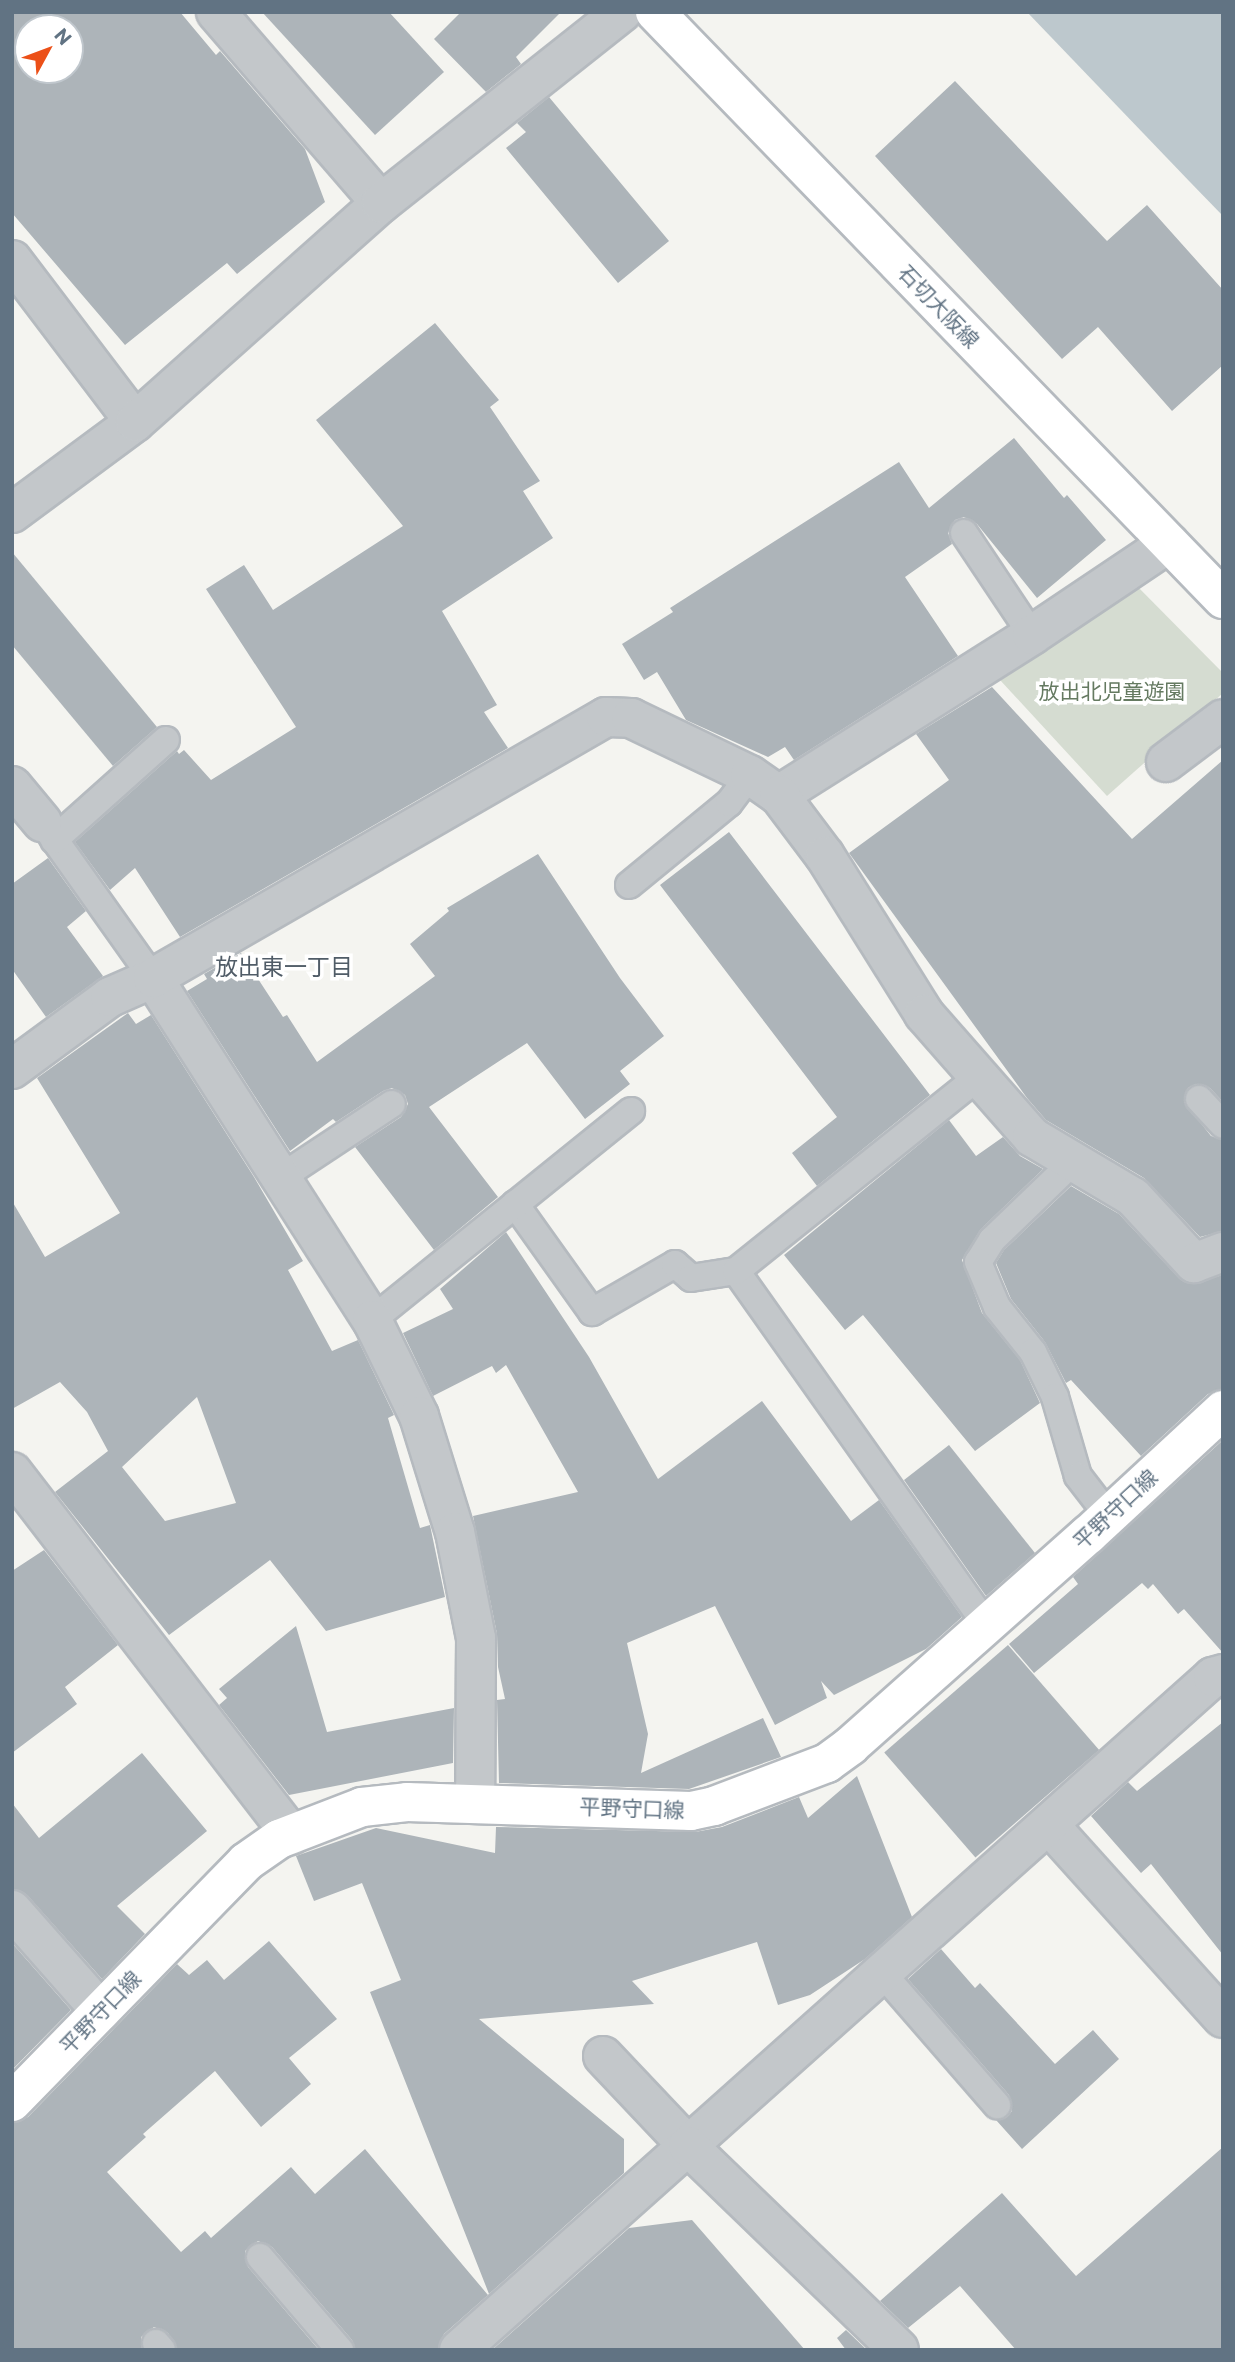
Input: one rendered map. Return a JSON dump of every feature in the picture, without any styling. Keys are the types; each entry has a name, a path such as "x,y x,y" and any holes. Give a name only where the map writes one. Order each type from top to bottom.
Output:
{"main road":[{"name":"石切大阪線","path":"655,12 1223,599"},
{"name":"平野守口線","path":"12,2102 246,1862 279,1839 362,1807 407,1802 475,1802 691,1811 714,1806 827,1763 850,1746 987,1625 1223,1410"}],"street":[{"path":"216,12 381,203"},
{"path":"12,513 135,422 381,203 622,12"},
{"path":"12,260 135,422"},
{"path":"764,785 1032,635 1169,543"},
{"path":"12,1069 110,997 153,978 606,717 631,718 764,785 824,856 924,1014 1032,1137 1133,1197 1194,1263 1223,1252"},
{"path":"1166,762 1223,719"},
{"path":"12,786 48,831"},
{"path":"153,978 372,1320 419,1416 455,1532 476,1638 475,1802"},
{"path":"12,1472 292,1835"},
{"path":"459,2350 1050,1826 1213,1677 1223,1674"},
{"path":"1050,1826 1223,2018"},
{"path":"12,1910 101,2011"},
{"path":"603,2056 688,2146 899,2350"}],"lane":[{"path":"964,533 1032,635"},
{"path":"153,978 48,831 166,740"},
{"path":"629,884 729,803 764,785"},
{"path":"515,1204 592,1312 675,1264 691,1278 736,1271 979,1076"},
{"path":"1199,1099 1223,1125"},
{"path":"280,1178 392,1104"},
{"path":"372,1320 631,1111"},
{"path":"1074,1161 992,1240 978,1262 997,1307 1033,1352 1055,1397 1078,1476 1108,1515"},
{"path":"736,1271 987,1625"},
{"path":"883,1974 997,2105"},
{"path":"260,2257 340,2350"}],"green space":[{"name":"放出北児童遊園","path":"1135,584 1223,673 1223,693 1107,796 1000,680"}],"shaded area":[{"path":"1027,12 1223,12 1223,216 1190,182"}],"building":[{"path":"12,12 180,12 216,55 220,51 305,149 325,202 237,274 227,263 125,345 12,213"},
{"path":"262,12 389,12 444,72 375,135"},
{"path":"461,12 561,12 516,57 521,64 486,92 434,39"},
{"path":"955,81 1107,241 1147,205 1223,290 1223,365 1172,411 1098,327 1062,359 875,156"},
{"path":"549,97 669,241 618,283 506,148 526,132 517,123"},
{"path":"435,323 499,400 490,407 540,481 523,491 553,538 442,611 497,705 484,712 508,748 180,937 135,868 110,890 75,842 177,751 179,754 184,750 211,780 296,727 206,589 244,565 273,610 403,526 316,420"},
{"path":"1014,438 1064,498 1067,495 1106,540 1037,598 977,524 964,517 955,520 948,533 952,544 905,577 958,656 794,760 785,747 768,757 686,720 657,672 644,680 622,644 673,612 670,608 899,462 929,508"},
{"path":"12,552 157,727 113,766 12,645"},
{"path":"992,687 1132,839 1223,760 1223,1102 1210,1088 1196,1084 1188,1088 1184,1102 1211,1136 1223,1140 1223,1231 1200,1237 1144,1178 1046,1120 1027,1098 849,853 949,780 916,734"},
{"path":"729,832 930,1095 817,1186 792,1153 837,1117 660,885"},
{"path":"538,854 620,978 664,1036 620,1071 630,1084 585,1119 527,1043 429,1107 498,1197 434,1250 355,1147 401,1117 408,1104 405,1095 392,1088 383,1091 336,1122 333,1119 290,1151 187,991 207,979 204,974 241,953 283,1017 287,1015 317,1062 435,976 410,944 449,911 447,908"},
{"path":"48,858 86,911 67,927 103,976 46,1017 12,969 12,884"},
{"path":"128,1013 136,1024 151,1015 254,1177 303,1261 288,1270 332,1351 358,1340 394,1415 388,1418 420,1528 430,1525 445,1597 326,1631 270,1560 169,1635 55,1492 108,1451 87,1412 60,1382 12,1409 12,1201 45,1257 120,1213 37,1078","holes":["197,1397 236,1503 165,1521 122,1467"]},
{"path":"949,1120 976,1156 1003,1137 1020,1156 1043,1169 981,1229 962,1260 982,1313 1020,1360 1040,1403 975,1451 863,1315 845,1330 784,1255"},
{"path":"1071,1186 1119,1214 1179,1278 1190,1284 1223,1275 1223,1389 1208,1394 1141,1456 1071,1380 1066,1383 1045,1342 1011,1299 996,1263 1004,1250"},
{"path":"506,1232 589,1357 658,1479 762,1401 851,1521 879,1500 962,1617 926,1649 834,1695 821,1681 827,1698 775,1725 715,1606 627,1643 648,1734 641,1773 763,1718 781,1757 689,1789 499,1783 497,1700 505,1699 498,1667 497,1634 473,1516 578,1492 506,1365 496,1373 492,1366 433,1396 403,1333 453,1309 440,1289"},
{"path":"1223,1440 1223,1653 1184,1609 1178,1614 1153,1584 1148,1589 1142,1583 1034,1673 1009,1644 1078,1584 1073,1577"},
{"path":"949,1445 1035,1553 986,1596 904,1480"},
{"path":"44,1550 118,1645 65,1687 77,1704 12,1753 12,1571"},
{"path":"296,1626 327,1732 454,1708 453,1763 289,1795 219,1705 227,1698 219,1689"},
{"path":"1008,1645 1099,1750 975,1857 884,1753"},
{"path":"1223,1722 1223,1955 1151,1864 1141,1873 1091,1816 1128,1782 1137,1791"},
{"path":"142,1753 207,1831 117,1906 145,1934 102,1979 28,1896 12,1889 12,1803 39,1838"},
{"path":"857,1776 912,1917 865,1959 810,1995 778,2005 757,1942 632,1981 654,2004 479,2019 624,2139 624,2173 489,2294 370,1992 401,1980 362,1883 314,1901 296,1856 376,1828 495,1853 496,1827 695,1832 722,1827 799,1797 808,1818"},
{"path":"269,1941 337,2019 289,2058 311,2084 261,2127 215,2071 143,2134 146,2137 107,2172 181,2252 205,2231 211,2238 291,2167 315,2194 365,2149 488,2295 444,2334 438,2350 355,2350 352,2340 272,2247 258,2241 245,2251 248,2267 319,2350 177,2350 168,2333 154,2327 141,2337 142,2350 12,2350 12,2123 28,2117 177,1964 189,1975 207,1960 224,1980"},
{"path":"12,1943 71,2010 12,2070"},
{"path":"941,1949 975,1988 980,1983 1055,2064 1093,2030 1119,2059 1022,2149 996,2120 1007,2117 1012,2111 1009,2095 908,1979"},
{"path":"1223,2147 1223,2350 1016,2350 960,2286 908,2328 880,2301 1002,2193 1076,2276"},
{"path":"692,2220 805,2350 492,2350 629,2228"},
{"path":"846,2330 867,2350 846,2350 837,2338"}],"district":[{"name":"放出東一丁目","path":"284,966"}]}
